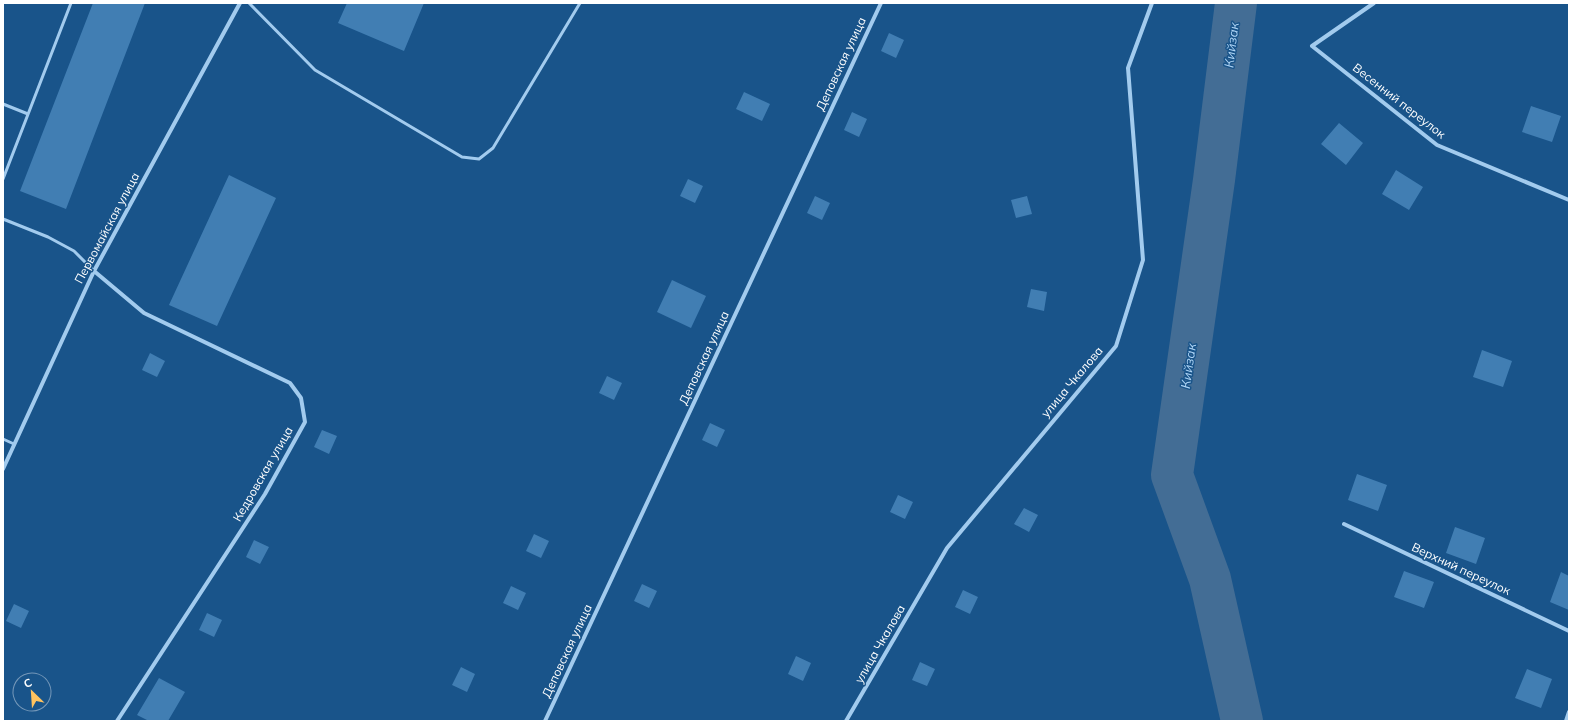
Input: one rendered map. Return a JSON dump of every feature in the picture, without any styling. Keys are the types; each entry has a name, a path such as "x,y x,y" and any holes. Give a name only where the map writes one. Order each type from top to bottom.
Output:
{"street":[{"name":"Первомайская улица","path":"3,469 94,271 240,3"},
{"name":"Деповская улица","path":"545,721 881,3"},
{"name":"улица Чкалова","path":"846,721 947,548 1116,346 1143,260 1128,68 1152,3"},
{"name":"Весенний переулок","path":"1374,3 1312,46 1437,145 1569,200"},
{"name":"Кедровская улица","path":"94,271 144,313 290,383 301,398 305,422 265,494 117,721"},
{"name":"Верхний переулок","path":"1344,524 1569,631"},
{"path":"1566,721 1569,712"}],"lane":[{"path":"3,179 71,3"},
{"path":"249,3 315,70 462,157 479,159 493,148 580,3"},
{"path":"3,104 28,114"},
{"path":"3,219 48,237 74,251 94,271"},
{"path":"3,439 14,444"}],"building":[{"path":"93,3 145,3 66,209 20,191"},
{"path":"347,3 424,3 404,51 338,23"},
{"path":"889,33 904,40 896,58 881,51"},
{"path":"744,92 770,104 762,121 736,109"},
{"path":"1531,106 1561,116 1552,142 1522,132"},
{"path":"852,112 867,119 859,137 844,130"},
{"path":"1339,123 1363,143 1346,165 1321,144"},
{"path":"1396,170 1423,187 1409,210 1382,194"},
{"path":"229,175 276,198 217,326 169,305"},
{"path":"688,179 703,186 695,203 680,196"},
{"path":"815,196 830,203 822,220 807,213"},
{"path":"1027,196 1032,214 1016,218 1011,200"},
{"path":"672,280 706,296 691,328 657,312"},
{"path":"1031,289 1047,292 1044,311 1027,307"},
{"path":"1482,350 1512,361 1503,387 1473,377"},
{"path":"150,353 165,361 157,377 142,370"},
{"path":"607,376 622,383 614,400 599,393"},
{"path":"710,423 725,430 717,447 702,440"},
{"path":"322,430 337,436 329,454 314,447"},
{"path":"1357,474 1387,485 1378,511 1348,500"},
{"path":"898,495 913,502 905,519 890,512"},
{"path":"1024,508 1038,515 1029,532 1014,524"},
{"path":"1455,527 1485,538 1476,564 1446,553"},
{"path":"534,534 549,541 541,558 526,551"},
{"path":"254,540 269,547 260,564 246,557"},
{"path":"1404,571 1434,582 1424,608 1394,597"},
{"path":"1561,572 1569,576 1569,610 1550,602"},
{"path":"642,584 657,591 649,608 634,601"},
{"path":"511,586 526,593 518,610 503,603"},
{"path":"963,590 978,597 970,614 955,607"},
{"path":"14,604 29,611 21,628 6,621"},
{"path":"207,613 222,620 214,637 199,630"},
{"path":"796,656 811,663 803,681 788,674"},
{"path":"920,662 935,669 927,686 912,680"},
{"path":"461,667 475,674 467,692 452,685"},
{"path":"1527,669 1552,679 1541,708 1515,698"},
{"path":"159,678 185,692 168,721 149,721 137,715"}],"waterway":[{"name":"Кийзак","path":"1236,3 1214,180 1172,475 1210,579 1242,721"}]}
